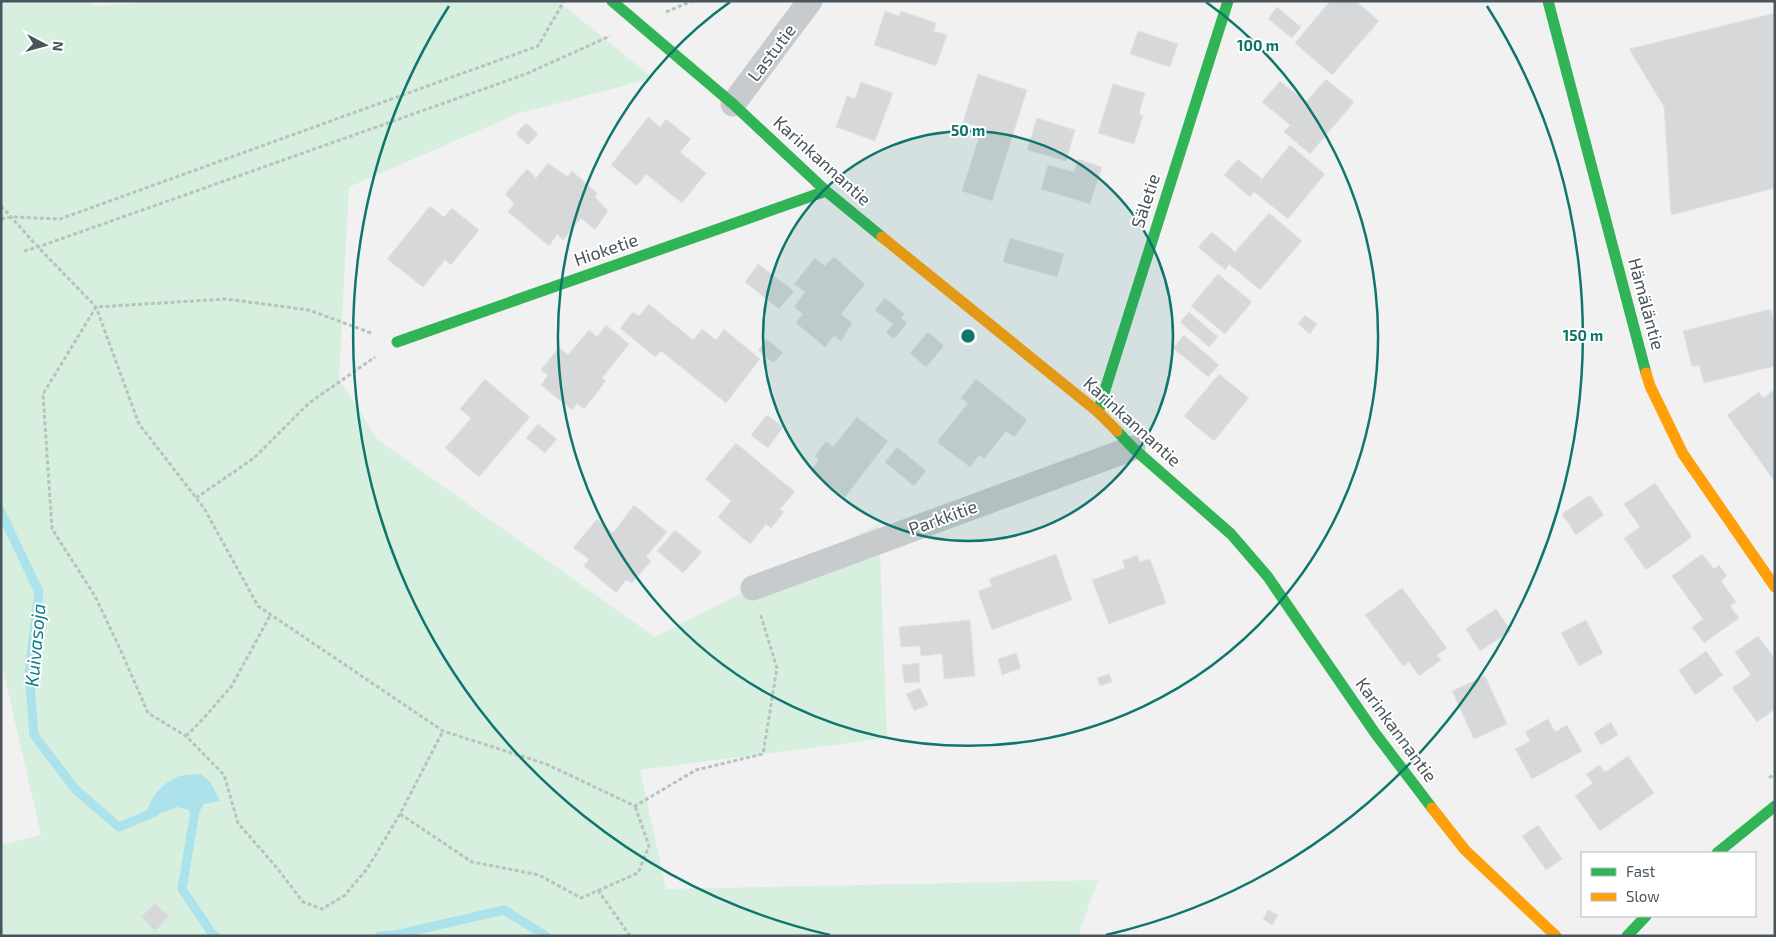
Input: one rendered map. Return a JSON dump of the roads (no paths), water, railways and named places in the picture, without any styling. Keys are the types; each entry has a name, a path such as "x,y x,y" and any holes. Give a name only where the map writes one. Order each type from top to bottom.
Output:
{"street":[{"name":"Karinkannantie","path":"612,1 733,104 826,191 1098,412 1133,448 1231,534 1268,577 1375,733 1465,850 1556,936"},
{"name":"Lastutie","path":"733,104 810,1"},
{"name":"Säletie","path":"1098,412 1228,1"},
{"name":"Hämäläntie","path":"1548,1 1650,386 1683,454 1775,587"},
{"name":"Hioketie","path":"397,342 826,191"},
{"name":"Parkkitie","path":"753,588 1133,448"},
{"path":"1718,852 1775,806"},
{"path":"1627,936 1645,917"}],"water":[{"path":"201,774 211,783 220,801 204,804 193,822 189,810 177,807 144,820 155,795 170,780 180,776"}],"waterway":[{"name":"Kuivasoja","path":"1,512 39,592 29,672 34,735 75,789 119,827 155,812"},
{"name":"Kuivasoja","path":"195,811 182,889 213,935 216,936"},
{"name":"Kuivasoja","path":"379,936 395,935 504,910 546,936"}]}
